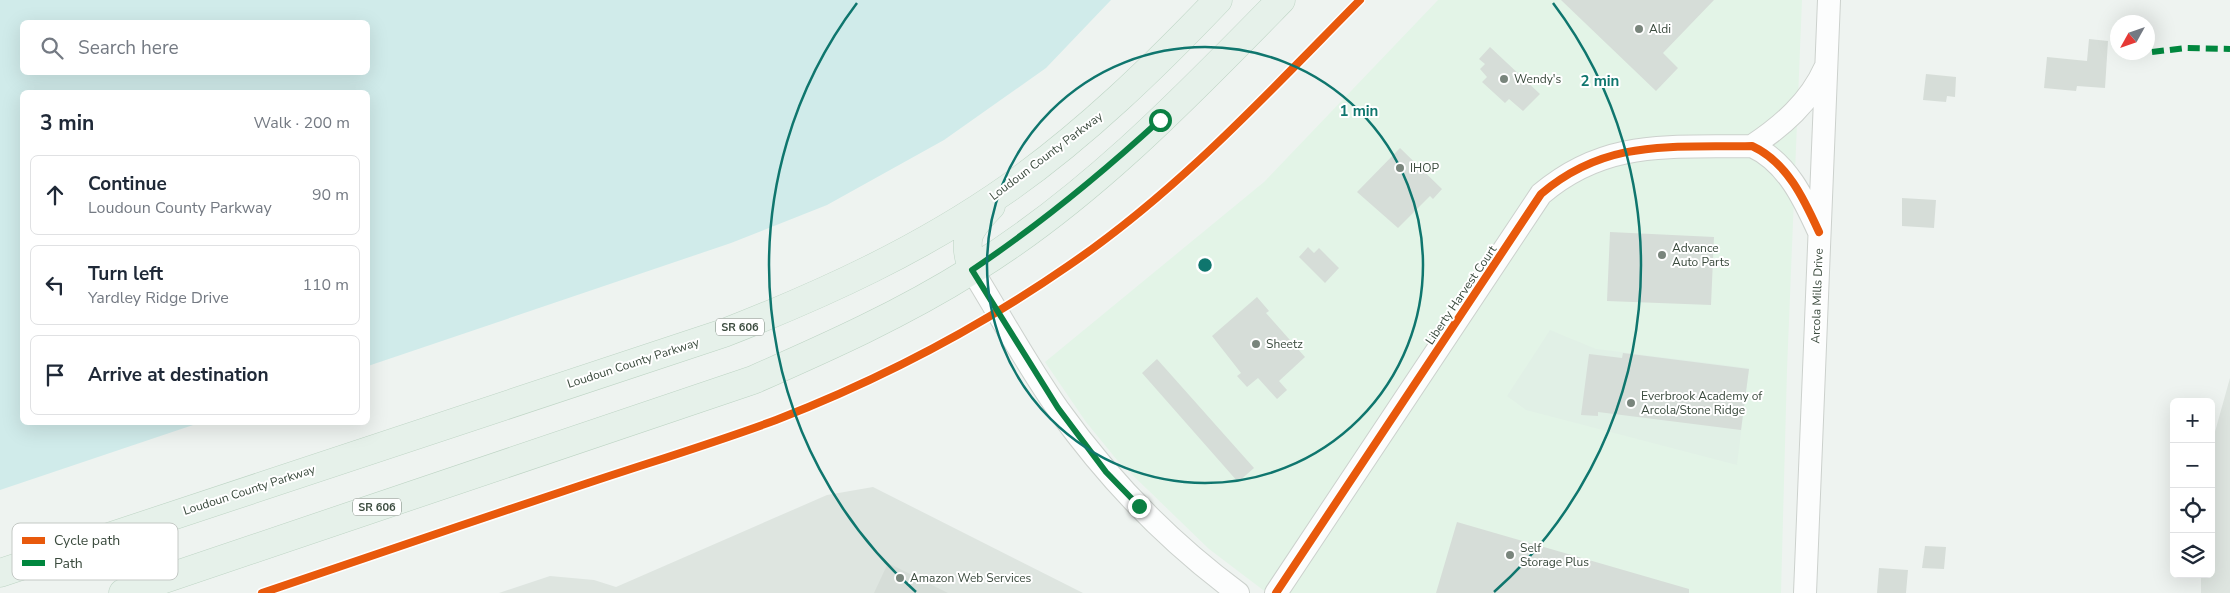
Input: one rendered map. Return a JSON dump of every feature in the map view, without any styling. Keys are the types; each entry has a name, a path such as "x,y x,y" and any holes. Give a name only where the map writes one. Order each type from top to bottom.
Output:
{"main road":[{"name":"Loudoun County Parkway","path":"153,523 724,333 790,307 883,264 1009,187 1115,103 1153,68 1218,0"},
{"name":"SR 606","path":"178,574 753,380 844,340 972,270 1042,222 1101,174 1215,67 1281,0"},
{"path":"972,270 966,248 967,235 972,226 1009,187"},
{"name":"Loudoun County Parkway","path":"0,574 12,570"},
{"name":"SR 606","path":"122,593 161,580"}],"street":[{"name":"Arcola Mills Drive","path":"1805,593 1829,0"},
{"path":"1752,146 1773,132 1797,109 1812,91 1827,63"},
{"path":"1752,146 1763,151 1778,163 1803,198 1819,232"},
{"name":"Liberty Harvest Court","path":"1276,593 1541,194 1573,170 1623,152 1651,148 1752,146"},
{"path":"972,270 1058,408 1106,472 1171,538 1238,593"}],"shaded area":[{"path":"0,0 1111,0 1046,68 944,140 827,205 731,243 370,365 370,90 20,90 20,425 193,425 0,490"},
{"path":"1438,0 1802,0 1787,370 1781,593 1267,593 1209,549 1117,460 1086,422 1045,362 1264,182"},
{"name":"Everbrook Academy of Arcola/Stone Ridge","path":"1550,330 1596,349 1749,368 1737,465 1526,410 1507,396"},
{"path":"2230,378 2230,593 2201,593 2201,578 2215,578 2215,432"},
{"path":"873,487 1083,593 499,593 550,576 594,580 616,587 827,495"}],"building":[{"name":"Aldi","path":"1561,0 1714,0 1663,53 1678,68 1656,91"},
{"path":"2089,39 2108,41 2105,88 2077,86 2076,91 2044,88 2047,57 2087,61"},
{"name":"Wendy's","path":"1490,47 1540,94 1523,111 1509,99 1505,103 1482,82 1487,77 1480,69 1485,64 1479,59"},
{"path":"1926,74 1956,77 1955,97 1947,96 1946,102 1923,100"},
{"name":"IHOP","path":"1400,148 1442,189 1433,199 1430,196 1398,228 1357,192"},
{"path":"1902,198 1936,200 1934,228 1902,226"},
{"path":"1610,232 1714,237 1711,305 1607,301"},
{"path":"1308,247 1314,253 1319,248 1339,268 1325,283 1299,257"},
{"name":"Sheetz","path":"1257,297 1269,311 1266,313 1305,357 1279,381 1287,390 1277,399 1258,378 1247,387 1237,376 1241,373 1212,336"},
{"name":"Everbrook Academy of Arcola/Stone Ridge","path":"1623,353 1749,369 1741,430 1598,412 1598,416 1581,415 1589,354 1622,358"},
{"path":"1157,359 1254,468 1238,482 1142,373"},
{"name":"Self Storage Plus","path":"1457,522 1689,589 1689,593 1436,593"},
{"path":"1925,546 1946,547 1944,569 1922,568"},
{"name":"Amazon Web Services","path":"888,563 948,593 874,593"},
{"path":"1879,568 1908,570 1906,593 1877,593"}],"marked path":[{"path":"2155,52 2186,48 2230,49"}],"cycle path":[{"path":"262,593 776,420 852,388 926,352 1034,289 1108,237 1147,206 1256,106 1360,0"},
{"path":"1276,593 1541,194 1566,176 1590,163 1615,155 1641,150 1694,146 1752,146 1764,153 1785,172 1807,207 1819,232"}],"place":[{"name":"Aldi","path":"1639,29"},
{"name":"Wendy's","path":"1504,79"},
{"name":"IHOP","path":"1400,168"},
{"name":"Advance Auto Parts","path":"1662,255"},
{"name":"Sheetz","path":"1256,344"},
{"name":"Everbrook Academy of Arcola/Stone Ridge","path":"1631,403"},
{"name":"Self Storage Plus","path":"1510,555"},
{"name":"Amazon Web Services","path":"900,578"}],"route":[{"path":"1139,506 1106,472 1058,408 1036,376 972,270 1042,222 1101,174 1160,120"}]}
